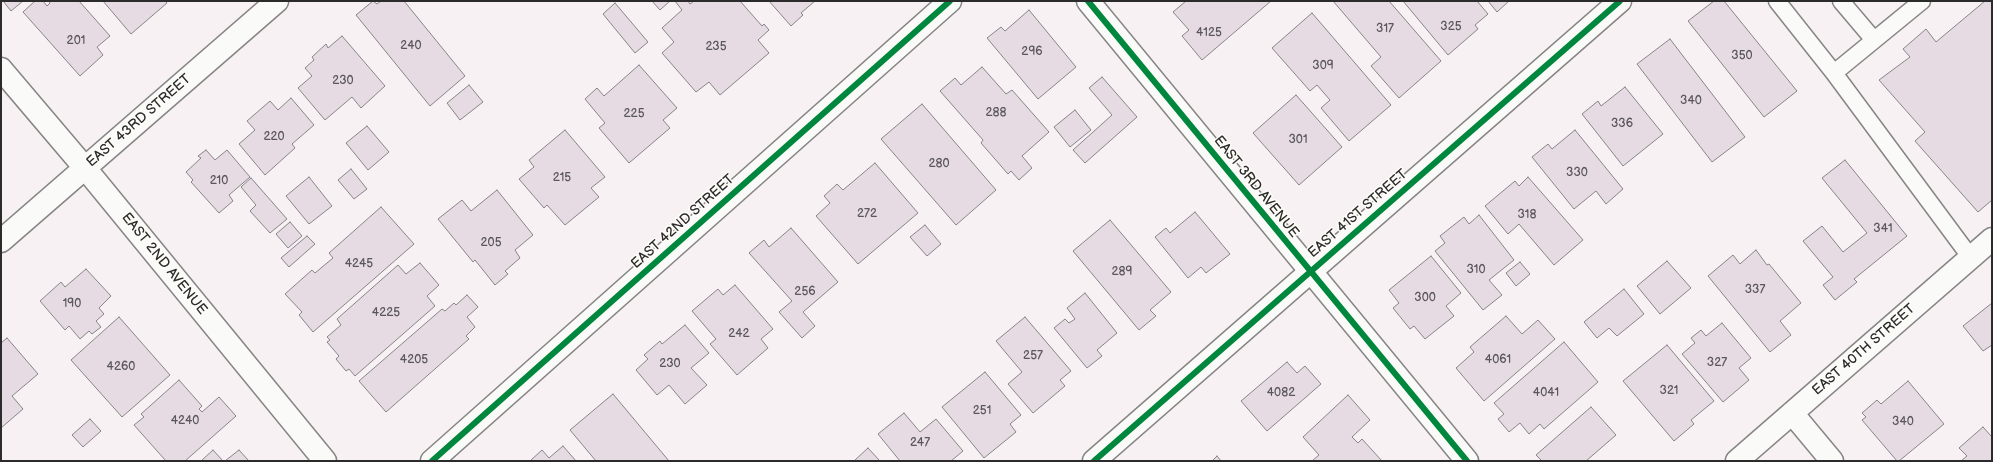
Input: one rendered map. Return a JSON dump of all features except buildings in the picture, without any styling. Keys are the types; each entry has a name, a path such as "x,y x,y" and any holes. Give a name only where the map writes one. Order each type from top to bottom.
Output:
{"street":[{"name":"EAST 43RD STREET","path":"1,241 276,1"},
{"name":"EAST 42ND STREET","path":"432,461 950,1"},
{"name":"EAST 3RD AVENUE","path":"1088,1 1467,461"},
{"name":"EAST 41ST STREET","path":"1094,461 1309,271 1620,1"},
{"name":"EAST 2ND AVENUE","path":"1,69 85,168 325,461"},
{"name":"EAST 40TH STREET","path":"1737,461 1992,239"},
{"path":"1792,413 1832,461"}],"lane":[{"path":"1777,1 1834,73 1971,258"},
{"path":"1841,1 1874,40"},
{"path":"1834,73 1922,1"}],"cycle path":[{"path":"432,461 950,1"},
{"path":"1088,1 1467,461"},
{"path":"1094,461 1620,1"}]}
